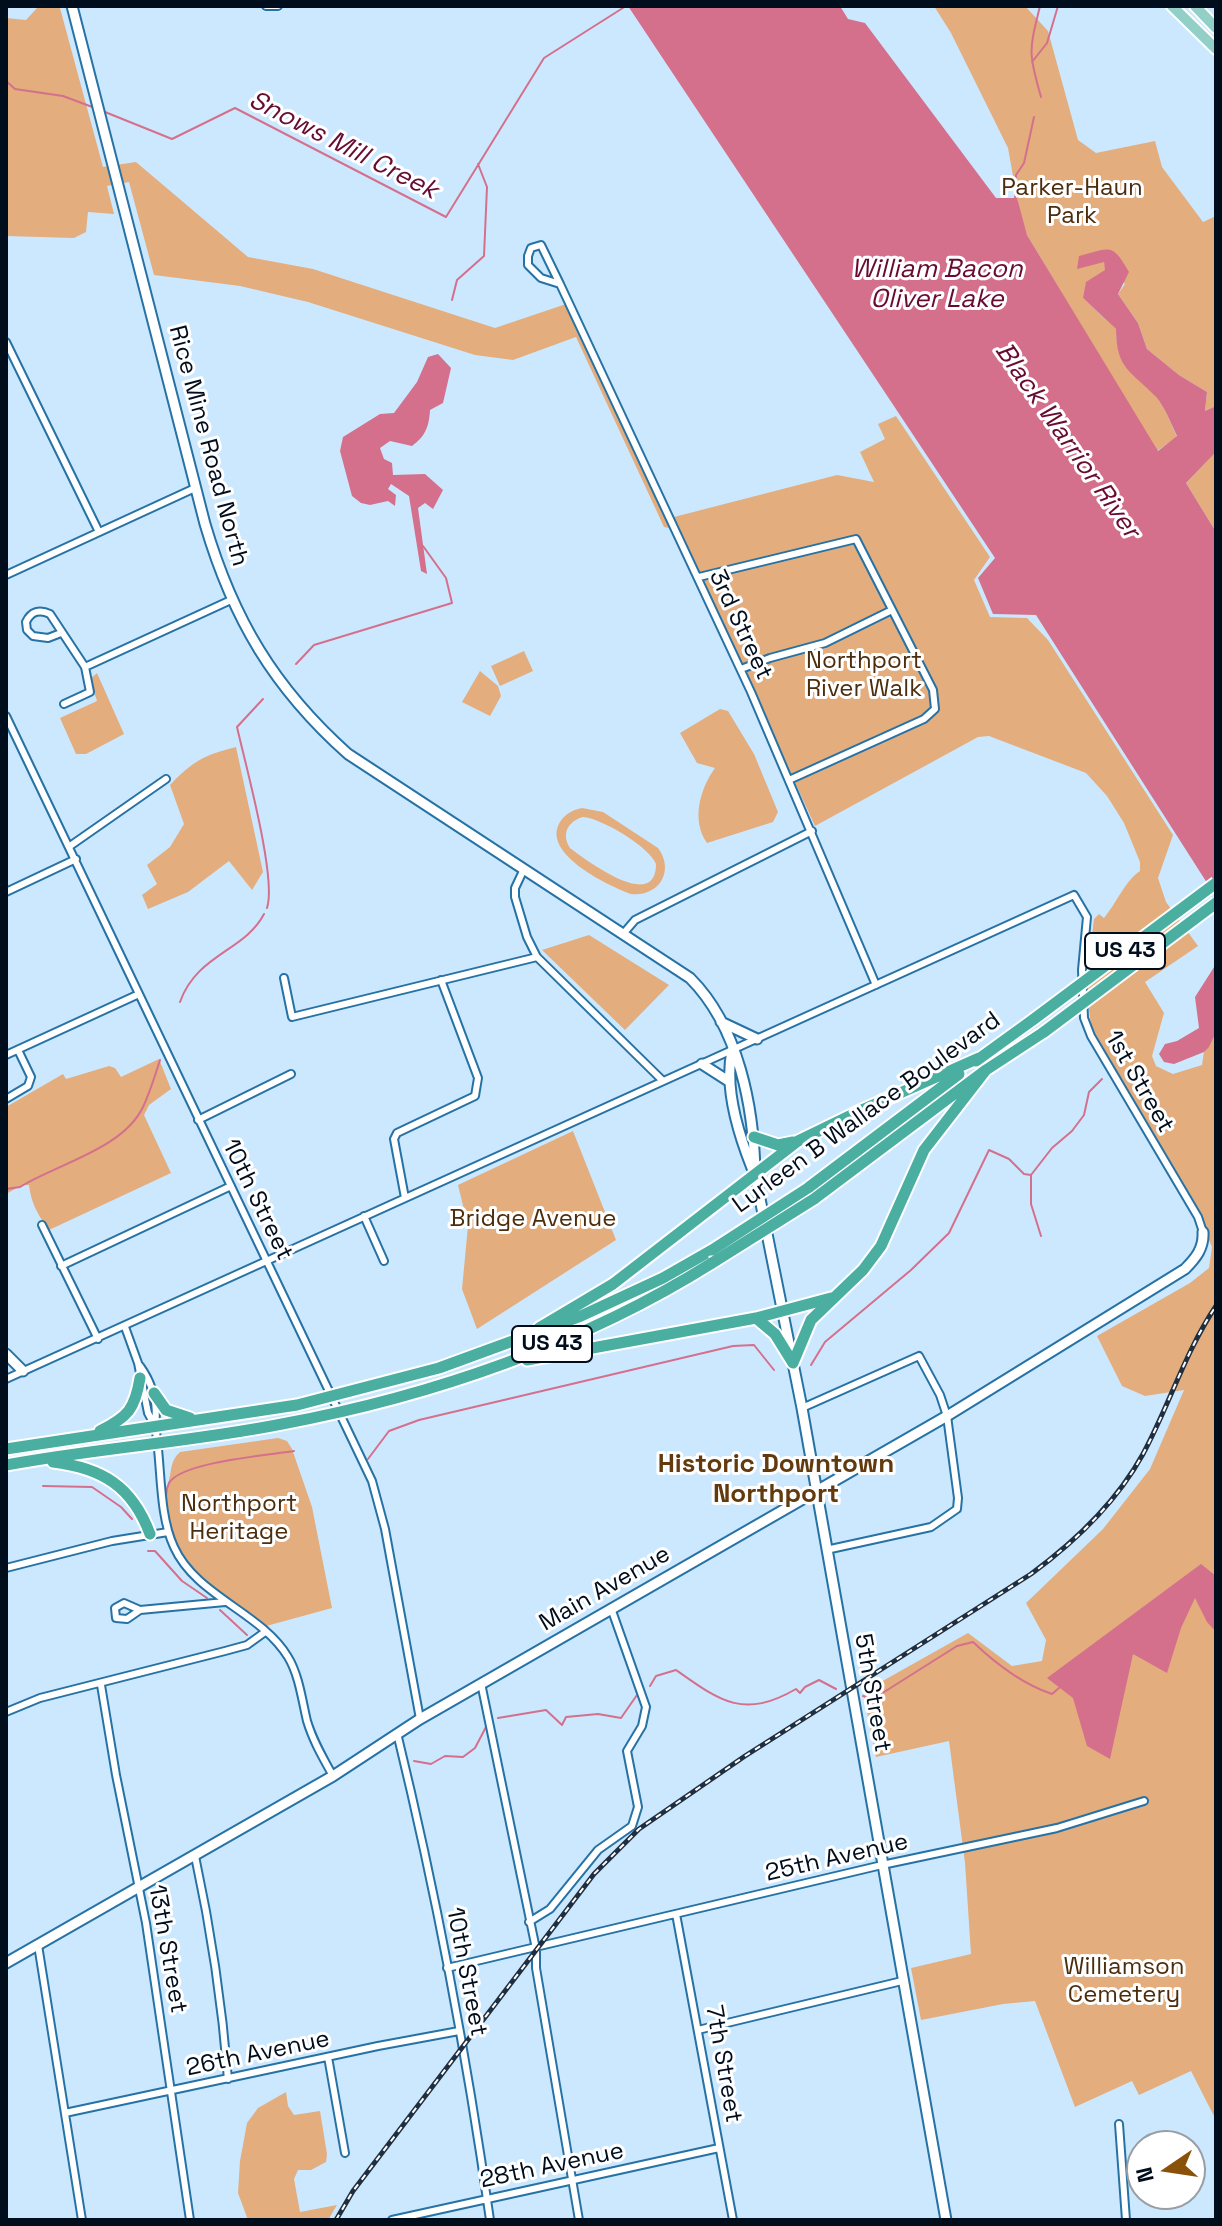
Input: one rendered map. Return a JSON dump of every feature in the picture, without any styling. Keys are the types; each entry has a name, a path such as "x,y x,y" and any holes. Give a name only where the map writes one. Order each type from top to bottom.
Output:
{"highway":[{"name":"Lurleen B Wallace Boulevard","path":"6,1449 297,1405 451,1364 634,1293 811,1194 979,1058 1216,883"},
{"name":"Lurleen B Wallace Boulevard","path":"6,1465 223,1435 340,1412 487,1370 605,1321 673,1287 712,1263 1044,1032 1216,903"},
{"path":"522,1339 613,1284 798,1141 979,1058"},
{"path":"793,1363 811,1320 863,1270 881,1246 924,1150 986,1070"},
{"path":"754,1137 778,1145 798,1141"},
{"path":"487,1370 555,1354 756,1318 831,1298"},
{"path":"756,1318 773,1331 793,1363"},
{"path":"91,1436 126,1416 137,1397 140,1378"},
{"path":"154,1393 172,1414 207,1421"},
{"path":"36,1460 93,1470 115,1482 132,1499 150,1534"}],"main road":[{"name":"Rice Mine Road North","path":"72,6 195,488 217,565 254,645 285,691 348,754 690,978 701,989 721,1022 732,1051"},
{"path":"1172,6 1216,49"},
{"path":"1195,6 1216,28"},
{"path":"721,1022 757,1039"},
{"name":"5th Street","path":"732,1051 728,1071 730,1082 742,1143 755,1174"},
{"name":"5th Street","path":"732,1051 741,1067 754,1137 755,1174 802,1408 946,2220"},
{"path":"702,1064 730,1082"},
{"name":"Main Avenue","path":"6,1963 333,1776 481,1683 947,1416 1185,1269 1199,1254 1203,1232"},
{"path":"6,1354 23,1371"}],"street":[{"path":"266,6 278,6"},
{"name":"3rd Street","path":"560,284 533,273 528,265 531,248 541,245 547,252 741,669 876,985"},
{"path":"6,342 10,358 99,532"},
{"path":"6,575 195,488"},
{"path":"699,577 856,539 933,690 935,709 924,719 789,780"},
{"path":"85,667 231,600"},
{"path":"741,669 825,643 892,610"},
{"path":"61,633 48,638 37,637 27,630 26,622 32,613 46,612 55,620 85,667 90,692 64,704"},
{"name":"10th Street","path":"6,716 372,1481 385,1529 420,1719"},
{"path":"70,846 166,779"},
{"path":"623,934 637,919 812,831"},
{"path":"6,892 76,859"},
{"path":"524,869 515,888 515,897 527,937 537,957 662,1080"},
{"name":"1st Street","path":"876,985 1074,895 1087,917 1082,970 1084,1018 1091,1036 1198,1217 1203,1232"},
{"path":"284,978 292,1017 537,957"},
{"path":"405,1198 394,1139 403,1128 475,1096 479,1087 475,1068 441,980"},
{"path":"6,1379 876,985"},
{"path":"6,1055 139,994"},
{"path":"6,1099 28,1086 31,1077 18,1050"},
{"path":"198,1120 291,1074"},
{"path":"61,1266 231,1186"},
{"path":"364,1216 384,1261"},
{"path":"42,1225 98,1339"},
{"path":"125,1327 138,1363 154,1393 157,1410 155,1426"},
{"path":"802,1408 919,1356 940,1395 947,1416 957,1509 931,1527 826,1550"},
{"path":"138,1363 148,1413 155,1426 168,1532 174,1549 190,1570 265,1632 288,1656 314,1742 333,1776"},
{"path":"6,1568 168,1532"},
{"path":"140,1610 225,1602"},
{"path":"529,1922 550,1909 598,1850 632,1826 638,1807 627,1751 642,1726 646,1707 611,1608"},
{"path":"6,1712 40,1698 101,1685 247,1645 265,1632"},
{"path":"481,1683 536,1949 535,1961 579,2220"},
{"name":"13th Street","path":"101,1685 139,1888 190,2220"},
{"name":"10th Street","path":"397,1733 447,1968 490,2220"},
{"name":"25th Avenue","path":"447,1968 882,1865 1057,1828 1144,1801"},
{"path":"195,1856 211,1937 228,2079"},
{"name":"7th Street","path":"676,1914 733,2220"},
{"path":"38,1945 82,2220"},
{"path":"698,2030 902,1981"},
{"name":"26th Avenue","path":"65,2113 459,2031"},
{"path":"328,2057 345,2153"},
{"path":"1119,2124 1126,2220"},
{"name":"28th Avenue","path":"392,2220 719,2148"}],"green space":[{"name":"Parker-Haun Park","path":"934,6 1025,6 1048,31 1078,140 1096,153 1155,141 1162,167 1203,222 1216,216 1216,406 1205,411 1207,392 1179,375 1147,349 1138,323 1118,294 1125,284 1104,262 1106,270 1083,298 1116,329 1123,361 1156,397 1168,416 1177,437 1157,451 1027,235 1020,215 1008,148 951,33"},
{"path":"37,8 60,8 103,167 136,162 248,257 313,269 495,328 572,302 674,517 837,475 874,482 860,452 885,439 878,424 896,416 990,557 974,580 990,617 1027,618 1048,640 1173,835 1158,878 1166,902 1198,946 1145,982 1164,1013 1152,1056 1156,1066 1173,1074 1202,1065 1204,1052 1216,1032 1216,2120 1191,2071 1139,2095 1132,2081 1075,2107 1035,2001 921,2020 911,1968 971,1954 965,1863 949,1741 876,1757 863,1692 968,1633 1012,1666 1042,1661 1046,1640 1026,1603 1103,1529 1150,1469 1184,1390 1145,1396 1122,1386 1097,1336 1190,1283 1209,1268 1212,1247 1195,1207 1094,1039 1088,994 1094,919 1099,914 1104,918 1140,871 1140,862 1124,823 1107,796 1086,773 989,736 978,737 815,826 679,530 664,527 576,337 513,360 475,355 308,302 240,286 154,275 129,182 107,186 114,214 88,212 86,232 74,238 6,236 6,18 26,20"},
{"path":"1216,452 1216,532 1186,483"},
{"path":"524,651 533,671 500,686 491,666"},
{"path":"480,671 498,686 501,696 490,716 462,702"},
{"path":"97,673 124,734 86,754 76,754 60,718 97,701 90,679"},
{"path":"720,709 728,711 754,754 778,812 773,822 707,843 699,825 699,805 705,785 715,768 697,763 680,733"},
{"path":"236,747 263,872 252,890 229,861 188,892 148,909 142,895 157,884 147,865 170,847 184,824 170,785 200,760"},
{"path":"582,808 603,812 658,848 665,865 656,887 641,894 631,894 595,877 570,859 557,837 558,826 564,816","holes":["583,817 624,834 645,850 656,864 653,878 645,884 619,879 570,848 566,838 570,825"]},
{"path":"589,935 669,985 625,1030 542,950"},
{"path":"159,1059 171,1089 149,1105 144,1115 171,1173 49,1230 31,1198 29,1185 22,1185 6,1194 6,1107 63,1074 66,1079 109,1066 115,1068 121,1077"},
{"name":"Bridge Avenue","path":"573,1131 616,1240 477,1329 462,1289 468,1226 458,1185"},
{"name":"Northport Heritage","path":"278,1438 287,1441 292,1449 312,1507 332,1608 259,1628 189,1565 168,1527 165,1505 172,1465 180,1452"},
{"path":"286,2092 288,2106 294,2115 320,2111 326,2162 311,2170 298,2170 294,2179 300,2212 337,2205 328,2220 248,2220 238,2193 247,2123 258,2108"}],"water":[{"name":"William Bacon Oliver Lake","path":"628,6 840,6 848,19 865,23 996,198 1017,198 1027,235 1158,451 1177,436 1168,416 1156,397 1122,361 1116,329 1083,298 1086,282 1105,270 1104,262 1077,269 1079,256 1104,250 1114,252 1123,262 1129,272 1118,294 1138,323 1147,349 1179,375 1207,392 1205,411 1216,406 1216,452 1186,483 1216,532 1216,897 1036,615 993,614 978,578 995,558"},
{"path":"438,354 451,368 443,403 430,410 426,430 412,446 390,441 380,448 384,459 392,463 393,475 425,474 443,490 433,509 425,503 418,508 427,574 421,571 409,496 391,484 388,489 396,495 395,506 388,501 370,505 361,503 352,496 340,451 343,437 380,414 394,413 417,382 428,357"},
{"path":"1216,964 1216,1032 1209,1047 1174,1064 1164,1062 1159,1054 1165,1044 1199,1028 1195,997"},
{"path":"1201,1564 1216,1576 1216,1632 1207,1622 1195,1598 1181,1628 1167,1673 1133,1654 1110,1759 1087,1746 1073,1698 1047,1678"}],"waterway":[{"name":"Snows Mill Creek","path":"105,112 172,139 235,108 446,217 544,58 626,6"},
{"path":"1040,6 1032,52 1041,97"},
{"path":"1032,62 1047,43 1058,6"},
{"name":"Snows Mill Creek","path":"6,81 15,89 63,96 95,108"},
{"path":"1015,200 1016,175 1024,163 1034,117"},
{"path":"452,300 457,280 484,256 487,187 478,164"},
{"path":"296,664 314,645 452,603 446,578 423,546"},
{"path":"263,699 237,727 264,847 268,872 267,908"},
{"path":"180,1002 198,973 245,937 264,914"},
{"path":"6,1189 20,1187 121,1134 143,1107 160,1060"},
{"path":"811,1365 825,1342 911,1270 949,1233 989,1150 1009,1159 1024,1174 1031,1175 1084,1115 1089,1092 1102,1079"},
{"path":"1031,1175 1031,1204 1041,1236"},
{"path":"368,1459 389,1431 419,1420 733,1346 754,1345 774,1370"},
{"path":"177,1544 166,1505 169,1483 177,1476 207,1465 294,1451"},
{"path":"43,1486 92,1487 121,1507 132,1519"},
{"path":"148,1551 155,1551 182,1581 207,1598"},
{"path":"220,1610 247,1635"},
{"path":"863,1696 873,1699 957,1646 973,1642 1030,1685 1052,1694 1059,1688"},
{"path":"650,1686 656,1676 676,1670 720,1698 747,1705 778,1698 796,1689 800,1693 819,1680 836,1689"},
{"path":"498,1718 546,1710 562,1725 566,1717 598,1714 621,1718 637,1695"},
{"path":"414,1761 431,1764 445,1756 463,1757 475,1748 486,1727"}],"railway":[{"path":"336,2220 353,2191 594,1874 639,1829 745,1756 1031,1574 1094,1520 1143,1454 1195,1342 1216,1306"}],"district":[{"name":"Historic Downtown Northport","path":"776,1480"}],"water label":[{"name":"Black Warrior River","path":"1067,441"}],"park label":[{"name":"Northport River Walk","path":"864,675"},
{"name":"Williamson Cemetery","path":"1124,1981"}]}
